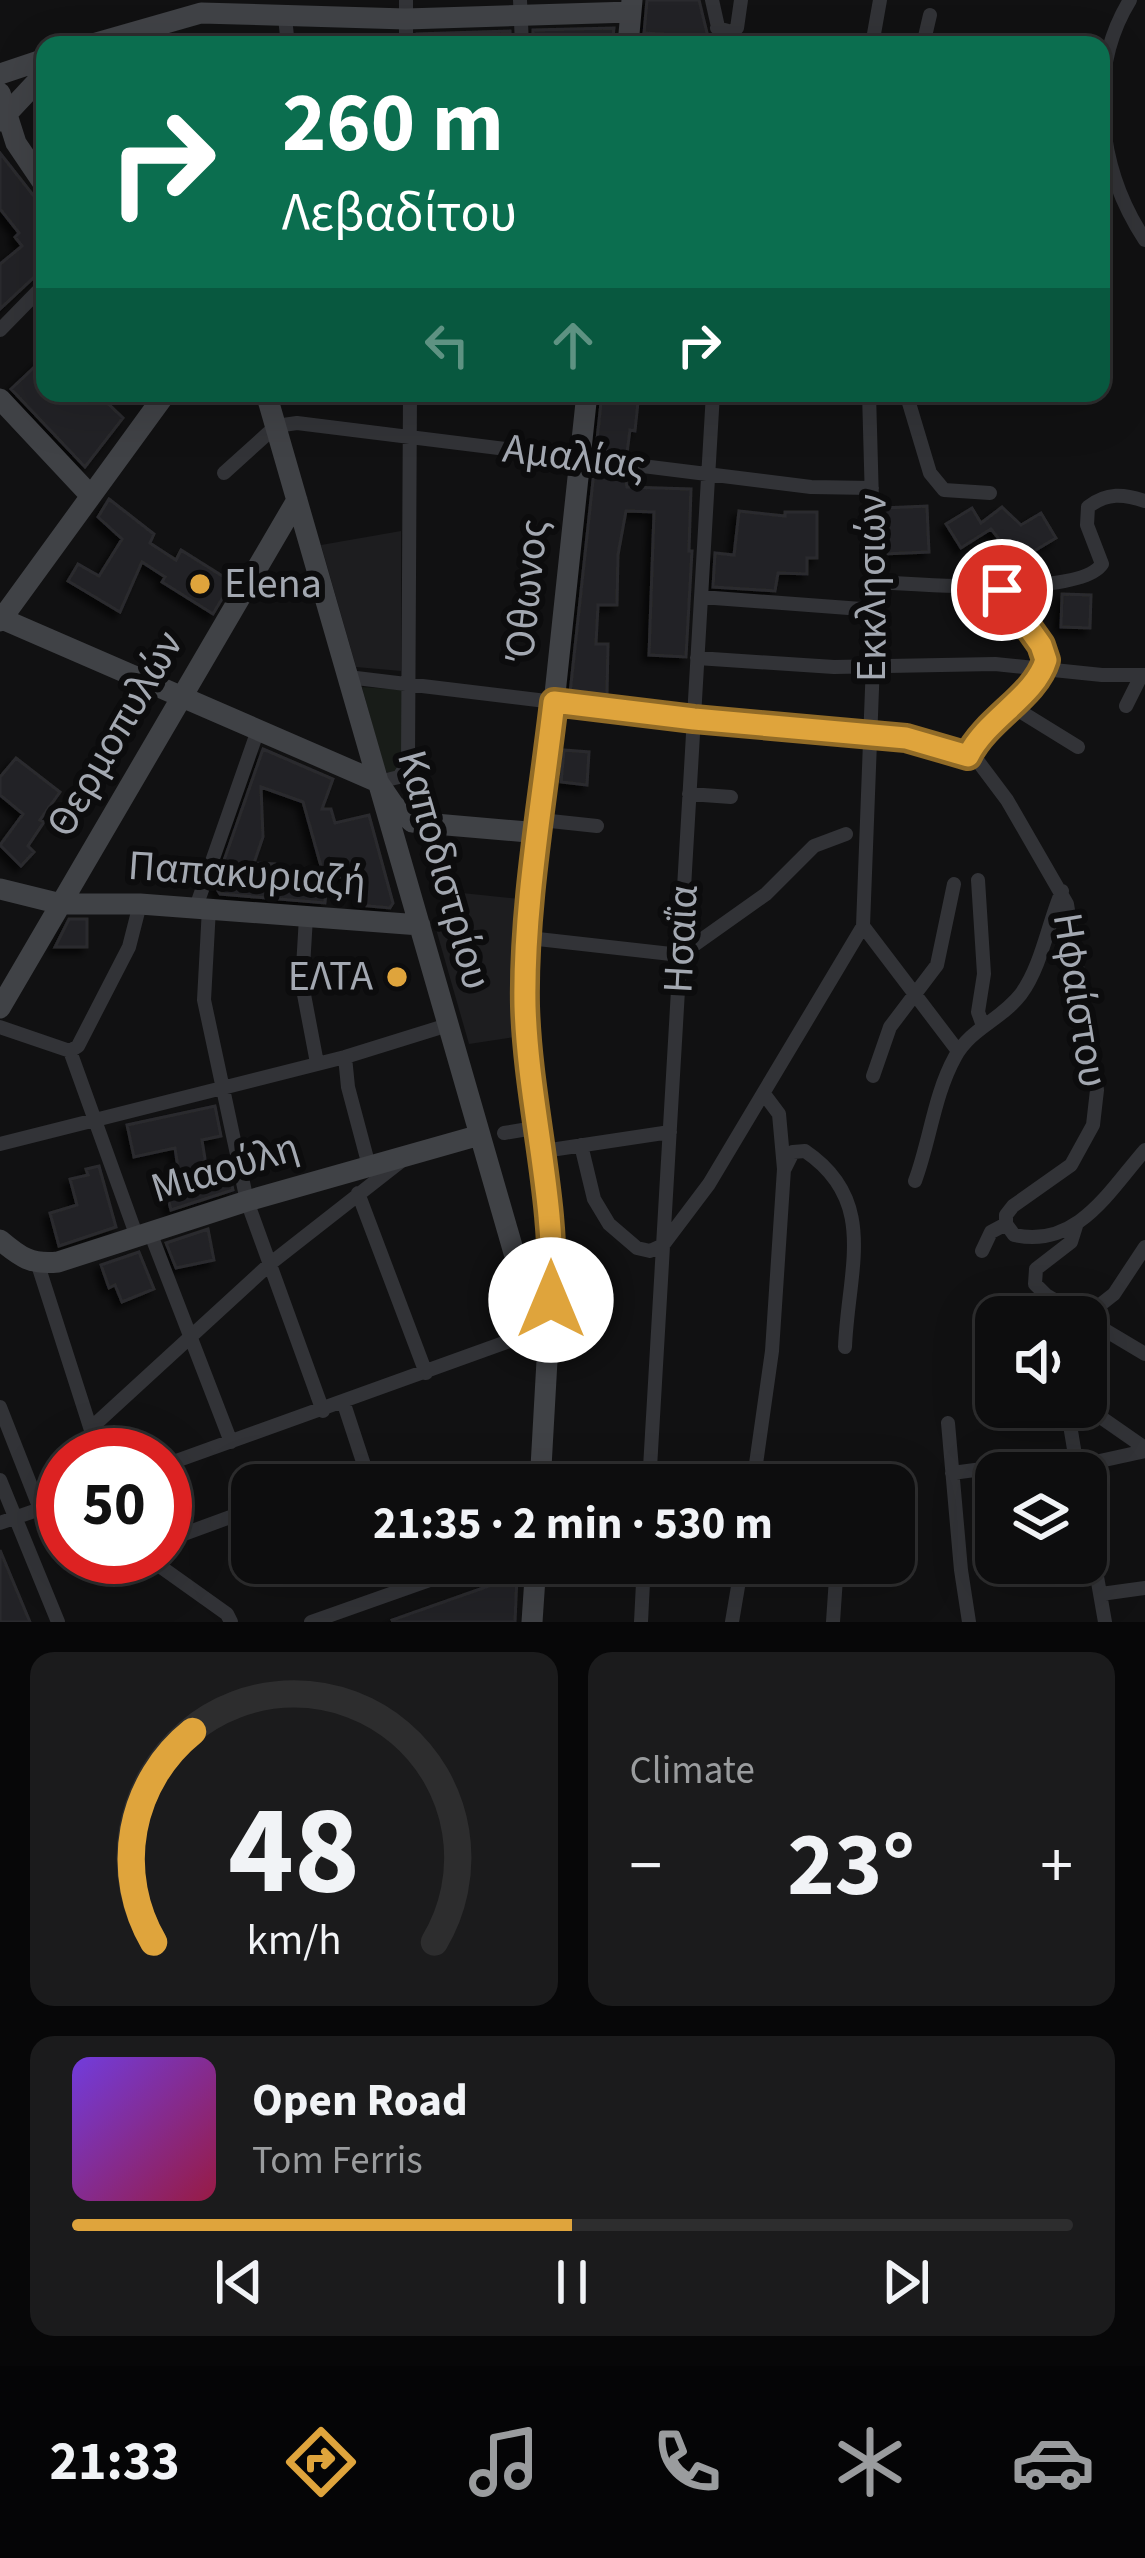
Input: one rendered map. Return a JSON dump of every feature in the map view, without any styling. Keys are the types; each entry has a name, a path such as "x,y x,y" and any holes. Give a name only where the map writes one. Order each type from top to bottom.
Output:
{"main road":[{"path":"164,34 199,6 285,18 406,10 632,6 629,36"},
{"path":"0,74 36,61"},
{"path":"3,119 36,83"},
{"path":"0,93 3,119 36,172"},
{"path":"0,399 91,496"},
{"path":"159,402 1,619 378,782 403,829 540,826"},
{"name":"Καποδιστρίου","path":"269,402 378,782"},
{"name":"Όθωνος","path":"541,1464 553,1276 544,1151 525,1004 586,402"},
{"name":"Θερμοπυλών","path":"0,1008 297,500"},
{"name":"Καποδιστρίου","path":"403,829 420,925 547,1368"},
{"name":"Παπακυριαζή","path":"0,889 61,904 140,904 420,925"},
{"name":"Μιαούλη","path":"38,1264 58,1262 247,1201 480,1135"},
{"path":"0,1240 23,1260 38,1264"},
{"path":"523,1281 539,1283 553,1276"},
{"path":"532,1622 535,1584"}],"street":[{"path":"712,0 719,36"},
{"path":"717,28 732,32 741,0"},
{"path":"874,36 880,0"},
{"path":"1110,42 1130,0"},
{"path":"924,36 930,15"},
{"path":"285,18 287,36"},
{"path":"1110,154 1114,182 1145,240"},
{"path":"0,330 36,293"},
{"path":"378,782 399,777 407,768 410,402"},
{"name":"Ησαΐα","path":"650,1464 712,402"},
{"name":"Εκκλησιών","path":"863,926 875,610 868,402"},
{"path":"909,402 930,473 944,490 990,493"},
{"path":"224,473 276,426"},
{"name":"Αμαλίας","path":"276,426 410,436 841,490 872,483"},
{"path":"875,582 1044,584 1094,573 1102,564 1087,526 1088,507 1110,496 1145,501"},
{"path":"348,677 694,719 920,740 968,756 981,734 1035,681 1046,660 1041,645 1002,590 994,586"},
{"path":"701,597 875,610"},
{"path":"698,658 874,666 995,664 1143,676 1126,706"},
{"path":"1010,705 1078,747"},
{"path":"258,730 203,908 204,1000 247,1201 323,1411"},
{"name":"Ηφαίστου","path":"968,756 986,769 1062,890 1072,918 1097,1090 1095,1117 1071,1166 1013,1206 1006,1224 991,1232 982,1251"},
{"path":"689,794 731,797"},
{"path":"540,826 597,826"},
{"path":"529,938 680,955 756,902 814,846 847,834"},
{"path":"978,880 983,974 978,1012 982,1023"},
{"path":"873,1076 890,1027 937,964 954,884"},
{"path":"915,1181 958,1051 982,1023 1012,1004 1028,984 1062,890"},
{"path":"70,1051 78,1046 129,947 140,904"},
{"path":"306,917 302,984 317,1063"},
{"path":"581,1144 594,1199 613,1228 642,1250 663,1245 709,1184 863,926 958,1051"},
{"path":"0,1144 345,1057 448,1024"},
{"path":"0,1027 70,1051"},
{"path":"70,1051 94,1122 191,1338 231,1442"},
{"path":"345,1057 369,1166"},
{"path":"756,1464 772,1351 784,1169 779,1114 764,1094"},
{"path":"504,1133 540,1127"},
{"path":"544,1151 670,1132"},
{"path":"1050,1296 1035,1284 1036,1269 1071,1242 1076,1226 1145,1150"},
{"path":"784,1169 794,1152 805,1151 836,1177 850,1201 854,1222 845,1347"},
{"path":"38,1264 91,1428 271,1263 410,1154"},
{"path":"358,1193 425,1373"},
{"path":"1006,1224 1014,1235 1026,1238 1076,1226"},
{"path":"1107,1300 1145,1247"},
{"path":"1107,1330 1145,1354"},
{"path":"192,1456 537,1331"},
{"path":"344,1403 364,1464"},
{"path":"0,1408 36,1474"},
{"path":"1107,1422 1145,1449"},
{"path":"948,1423 969,1622"},
{"path":"1107,1458 1145,1449"},
{"path":"952,1473 975,1472"},
{"path":"0,1480 58,1622"},
{"path":"0,1523 36,1512"},
{"path":"192,1531 231,1517"},
{"path":"185,1584 227,1614 231,1622"},
{"path":"311,1622 418,1584"},
{"path":"641,1622 643,1584"},
{"path":"732,1622 738,1584"},
{"path":"833,1622 835,1584"},
{"path":"1099,1584 1105,1622"},
{"path":"1101,1594 1145,1588"}],"shaded area":[{"path":"401,531 401,671 356,667 321,545"},
{"path":"362,687 402,690 405,763 394,775 385,771"},
{"path":"462,893 520,899 513,969 515,1037 469,1044 436,929 463,930"}],"building":[{"path":"647,0 699,0 708,36 644,33"},
{"path":"614,28 613,36 533,36 533,30"},
{"path":"510,31 510,36 417,36"},
{"path":"0,153 36,199 36,275 0,309 0,264 22,246 15,237 19,233 0,209"},
{"path":"36,365 36,402 106,402 123,418 85,467 11,389"},
{"path":"601,402 638,402 627,453 596,449"},
{"path":"594,471 625,475 627,487 691,489 686,657 649,655 654,512 626,511 618,555 617,605 598,605 596,644 608,644 607,695 570,693"},
{"path":"109,499 154,534 150,543 176,560 181,550 232,582 213,614 162,582 165,577 142,562 120,612 68,581 78,564 99,576 122,539 98,517"},
{"path":"927,506 929,552 885,554 883,508"},
{"path":"1002,507 1021,525 1041,513 1056,538 1016,562 1005,541 991,529 961,548 946,524 972,508 981,523"},
{"path":"739,511 785,516 785,512 817,512 817,558 807,558 807,574 778,573 775,591 713,587 715,553 734,555"},
{"path":"1062,594 1091,595 1090,628 1061,627"},
{"path":"263,749 333,779 322,809 331,809 335,823 369,815 393,903 390,908 357,905 359,877 324,877 303,802 261,787 263,837 254,863 275,864 275,873 289,877 327,880 325,903 220,894 215,886"},
{"path":"564,750 589,752 587,785 561,782"},
{"path":"16,758 60,792 28,846 34,852 21,866 0,845 23,814 0,795 0,777"},
{"path":"69,919 87,919 87,947 55,947"},
{"path":"215,1106 221,1136 202,1140 208,1178 229,1172 233,1190 171,1210 168,1199 182,1195 175,1148 134,1157 127,1125"},
{"path":"99,1166 116,1227 59,1246 50,1213 77,1205 70,1179 88,1175 86,1169"},
{"path":"208,1229 214,1260 176,1268 166,1243"},
{"path":"139,1252 154,1289 122,1302 115,1285 109,1288 101,1265"},
{"path":"0,1550 30,1622 0,1622"},
{"path":"494,1584 517,1584 515,1622 392,1620"}],"place":[{"name":"Elena","path":"200,584"},
{"name":"ΕΛΤΑ","path":"397,977"}],"route":[{"path":"551,1300 553,1254 544,1151 525,1004 554,702 906,738 968,756 990,722 1035,681 1046,660 1041,645 1002,590"}]}
